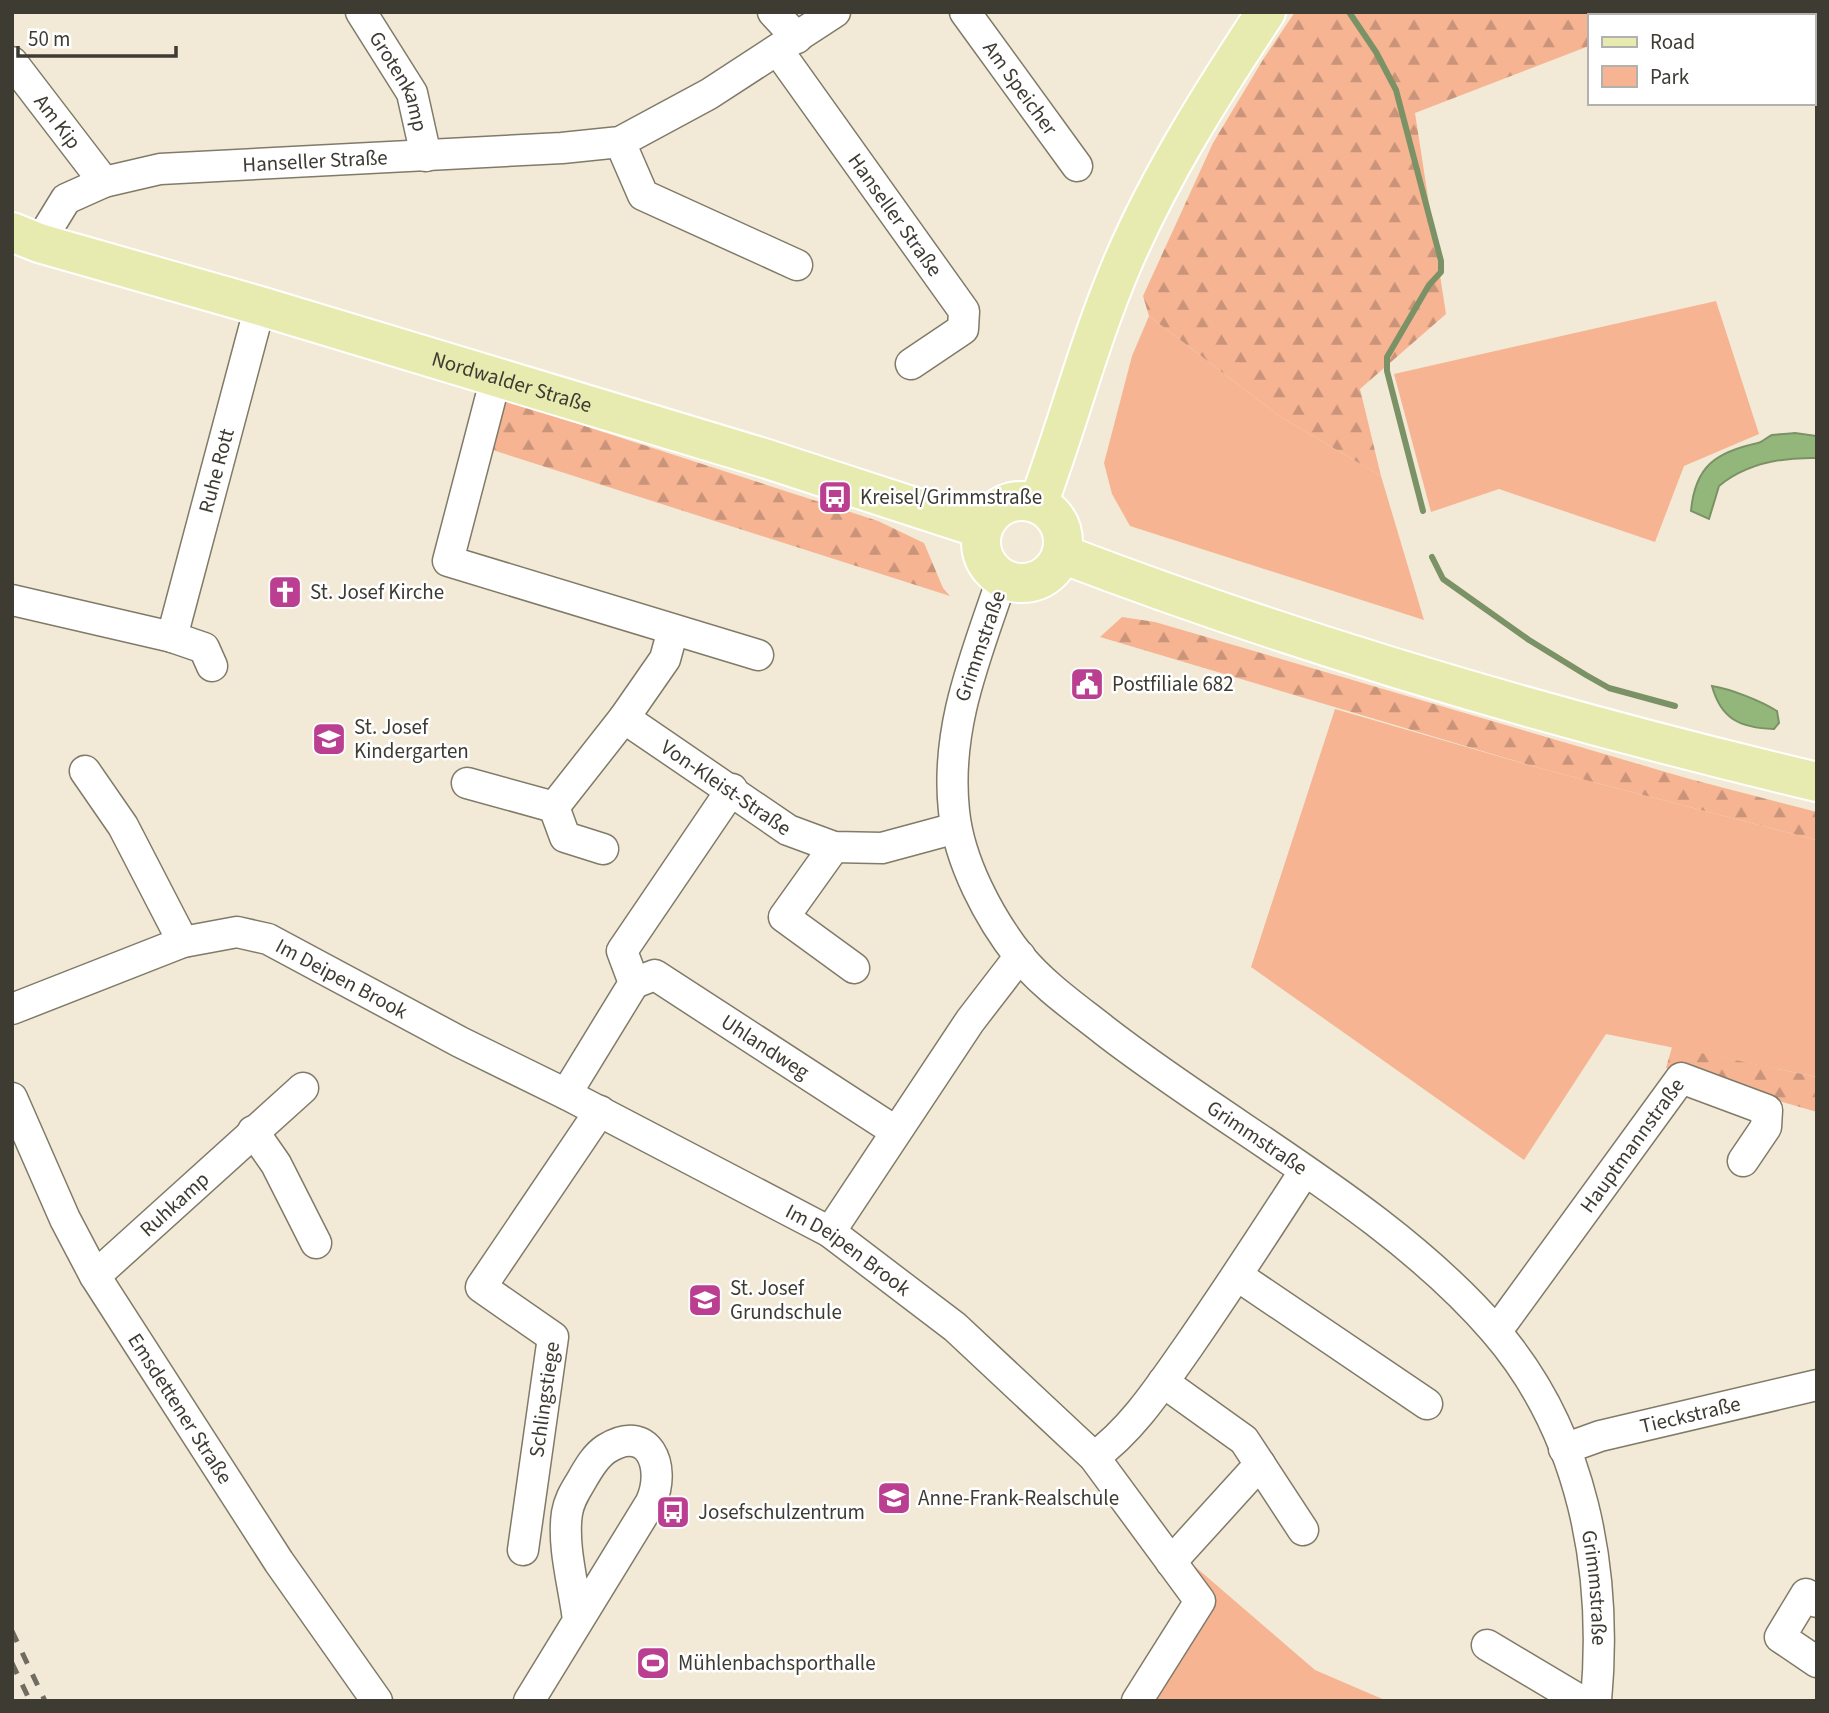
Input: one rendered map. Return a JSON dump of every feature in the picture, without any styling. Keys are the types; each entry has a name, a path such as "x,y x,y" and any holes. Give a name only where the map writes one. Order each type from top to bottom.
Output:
{"main road":[{"path":"1038,504 1105,306 1124,260 1190,132 1266,12"},
{"name":"Nordwalder Straße","path":"21,238 260,306 764,458 982,529"},
{"path":"1026,501 1038,504 1057,521 1064,541 1062,554 1055,568 1043,578 1030,583 1002,579 990,570 982,557 982,529 990,515 1002,506 1026,501"},
{"path":"1062,554 1340,650 1466,690 1621,734 1817,782"}],"street":[{"name":"Grotenkamp","path":"361,12 412,93 426,156"},
{"path":"773,12 788,45"},
{"name":"Hanseller Straße","path":"21,238 66,199 104,182 160,169 426,156 620,142 709,94 835,12"},
{"name":"Am Speicher","path":"965,12 1077,166"},
{"name":"Hanseller Straße","path":"788,45 964,311 963,329 911,364"},
{"name":"Am Kip","path":"12,62 104,182"},
{"path":"620,142 643,195 797,265"},
{"name":"Ruhe Rott","path":"172,637 260,306"},
{"path":"496,377 448,561 758,655"},
{"name":"Grimmstraße","path":"1002,579 966,682 955,726 951,771 956,828 988,908 1020,957 1054,990 1125,1046 1304,1172 1420,1259 1496,1332 1546,1406 1564,1449 1594,1548 1600,1610 1596,1701"},
{"path":"12,600 172,637 204,648 212,666"},
{"path":"554,807 624,718 665,659 673,630"},
{"name":"Von-Kleist-Straße","path":"624,718 732,789 788,830 834,847 882,848 956,828"},
{"path":"85,771 124,826 183,942"},
{"path":"467,783 554,807"},
{"path":"566,1094 634,983 622,951 732,789"},
{"path":"554,807 565,837 603,849"},
{"path":"834,847 783,918 854,968"},
{"name":"Im Deipen Brook","path":"12,1009 183,942 237,932 268,939 460,1042 600,1111 830,1232 955,1327 1094,1457 1200,1601 1137,1701"},
{"path":"830,1232 970,1021 1020,957"},
{"name":"Uhlandweg","path":"634,983 655,975 895,1132"},
{"name":"Hauptmannstraße","path":"1496,1332 1681,1078 1767,1110 1766,1127 1744,1160"},
{"name":"Ruhkamp","path":"95,1276 303,1088"},
{"name":"Emsdettener Straße","path":"12,1098 65,1219 95,1276 250,1519 377,1701"},
{"name":"Schlingstiege","path":"523,1550 554,1337 481,1287 600,1111"},
{"path":"253,1131 276,1164 316,1243"},
{"path":"1094,1457 1113,1444 1163,1382 1237,1276 1304,1172"},
{"path":"1237,1276 1427,1404"},
{"path":"1163,1382 1244,1440 1303,1530"},
{"name":"Tieckstraße","path":"1564,1449 1600,1436 1817,1385"},
{"path":"529,1701 578,1620 656,1490 659,1478 656,1458 640,1444 627,1442 607,1449 590,1465 569,1502 567,1536 578,1620"},
{"path":"1171,1562 1260,1464"},
{"path":"1817,1602 1806,1594 1780,1637 1817,1662"},
{"path":"1486,1645 1576,1698 1588,1701"}],"green space":[{"path":"1295,12 1679,12 1588,14 1588,46 1415,113 1446,314 1360,389 1381,476 1279,416 1149,316 1143,296 1213,143"},
{"path":"1716,301 1759,434 1684,466 1655,542 1499,489 1431,512 1394,374"},
{"path":"1149,316 1279,416 1381,476 1424,620 1130,526 1112,494 1104,463 1132,356"},
{"path":"498,398 878,521 924,543 943,588 950,596 483,447"},
{"path":"1122,617 1155,622 1686,778 1817,812 1817,840 1539,768 1100,637"},
{"path":"1335,709 1539,768 1817,840 1817,1077 1606,1034 1524,1160 1251,967"},
{"path":"1672,1047 1817,1077 1817,1112 1666,1068"},
{"path":"1185,1558 1315,1670 1387,1701 1145,1701 1202,1611"}],"shaded area":[{"path":"1795,433 1817,436 1817,458 1778,460 1741,472 1719,486 1709,519 1691,511 1697,483 1703,472 1719,457 1772,435"},
{"path":"1712,686 1770,707 1777,711 1779,723 1774,729 1742,724 1734,720 1721,706"}],"waterway":[{"path":"1349,12 1376,52 1396,90 1441,261 1441,272 1429,285 1387,357 1387,371 1423,511"},
{"path":"1432,557 1443,579 1529,640 1586,675 1609,688 1675,706"}],"railway":[{"path":"12,1631 45,1701"},
{"path":"12,1663 30,1701"}],"place":[{"name":"Kreisel/Grimmstraße","path":"835,497"},
{"name":"St. Josef Kirche","path":"285,592"},
{"name":"Postfiliale 682","path":"1087,684"},
{"name":"St. Josef Kindergarten","path":"329,739"},
{"name":"St. Josef Grundschule","path":"705,1300"},
{"name":"Anne-Frank-Realschule","path":"894,1498"},
{"name":"Josefschulzentrum","path":"673,1512"},
{"name":"Mühlenbachsporthalle","path":"653,1663"}]}
